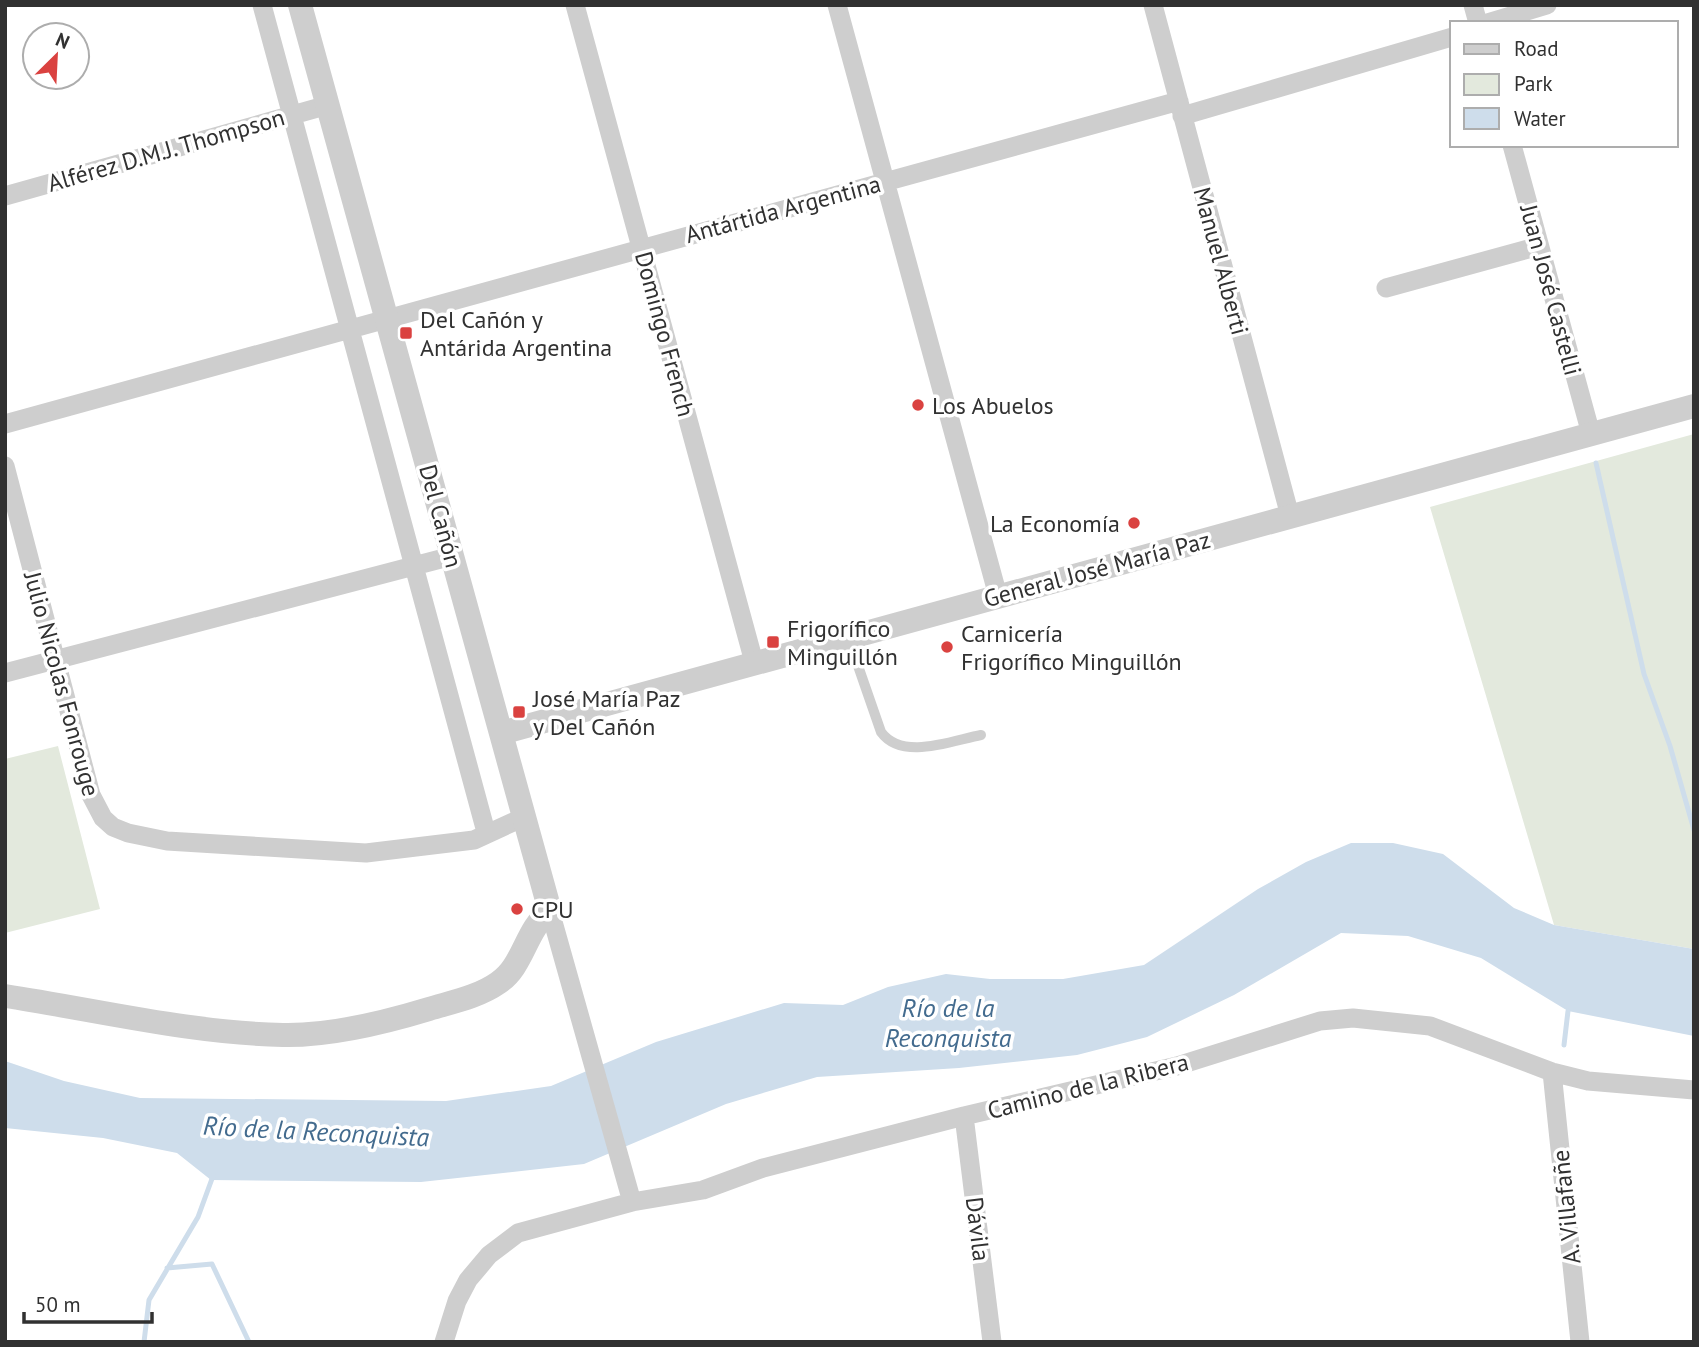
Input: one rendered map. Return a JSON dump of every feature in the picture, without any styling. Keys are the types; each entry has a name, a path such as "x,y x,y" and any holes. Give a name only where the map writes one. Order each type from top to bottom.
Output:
{"street":[{"name":"Del Cañón","path":"262,5 486,832"},
{"name":"Del Cañón","path":"300,5 632,1202"},
{"name":"Domingo French","path":"575,5 754,662"},
{"path":"837,5 998,596"},
{"name":"Manuel Alberti","path":"1153,5 1290,516"},
{"path":"1494,21 1548,5"},
{"name":"Antártida Argentina","path":"5,424 386,317 885,182 1450,38"},
{"name":"Alférez D.M.J. Thompson","path":"5,196 328,105"},
{"name":"Juan José Castelli","path":"1513,147 1591,435"},
{"path":"1386,288 1539,246"},
{"name":"General José María Paz","path":"501,733 1694,406"},
{"name":"Julio Nicolas Fonrouge","path":"5,466 91,795 103,818 113,827 167,841 366,853 474,840 486,832"},
{"path":"5,673 452,556"},
{"path":"486,832 524,817"},
{"path":"5,996 225,1031 285,1035 332,1031 408,1015 476,995 500,982 512,968 536,922 550,911"},
{"name":"Camino de la Ribera","path":"444,1342 457,1301 468,1280 489,1255 518,1233 632,1202 703,1190 763,1168 964,1116 1177,1066 1320,1021 1393,1019 1430,1026 1552,1072 1588,1081 1694,1090"},
{"name":"A. Villafañe","path":"1552,1072 1580,1342"},
{"name":"Dávila","path":"964,1116 992,1342"}],"lane":[{"path":"848,637 881,732 889,743 905,747 937,745 981,735"}],"green space":[{"path":"1694,434 1694,949 1554,925 1430,507"},
{"path":"58,746 100,909 5,933 5,759"}],"water":[{"name":"Río de la Reconquista","path":"1351,843 1393,843 1443,854 1514,908 1554,925 1694,949 1694,1036 1568,1011 1481,958 1408,936 1341,933 1234,995 1147,1037 1077,1055 959,1068 817,1077 726,1104 584,1164 421,1182 211,1180 177,1153 103,1138 5,1128 5,1061 64,1081 140,1098 446,1101 551,1086 656,1042 784,1003 843,1005 888,987 946,974 990,979 1063,979 1144,965 1258,889 1306,862"}],"waterway":[{"path":"1596,463 1644,674 1670,746 1694,830"},
{"path":"1564,1045 1568,1011"},
{"path":"144,1342 149,1300 198,1217 213,1176"},
{"path":"167,1268 212,1264 249,1342"}],"place":[{"name":"Del Cañón y Antárida Argentina","path":"406,333"},
{"name":"Los Abuelos","path":"918,405"},
{"name":"La Economía","path":"1134,523"},
{"name":"Frigorífico Minguillón","path":"773,642"},
{"name":"Carnicería Frigorífico Minguillón","path":"947,647"},
{"name":"José María Paz y Del Cañón","path":"519,712"},
{"name":"CPU","path":"517,909"}]}
